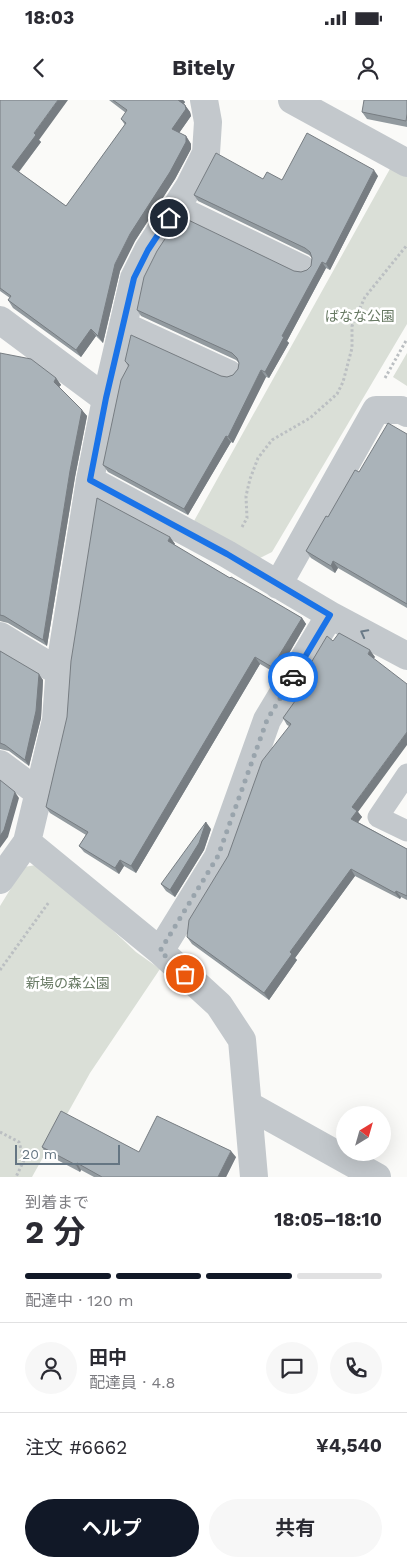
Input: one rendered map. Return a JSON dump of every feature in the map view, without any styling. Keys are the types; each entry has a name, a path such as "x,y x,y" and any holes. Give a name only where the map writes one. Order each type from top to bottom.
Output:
{"street":[{"path":"0,880 28,842 56,720 60,666 90,480 106,398 134,278 148,250 189,187 206,153 208,122 204,100"},
{"path":"292,100 407,163"},
{"path":"0,320 106,398"},
{"path":"278,585 376,410 401,410 407,413"},
{"path":"90,480 227,554 330,615 407,656"},
{"path":"160,951 218,856 267,720 330,615"},
{"path":"0,636 51,666 60,666"},
{"path":"0,764 39,793"},
{"path":"28,842 160,951 219,1005 242,1040 254,1177"},
{"path":"248,1105 377,1177"}],"lane":[{"path":"178,205 304,266"},
{"path":"124,322 231,371"},
{"path":"407,774 378,817 407,831"}],"path":[{"path":"227,554 246,518 246,496 258,458 272,440 310,418 337,394 344,382 352,348 352,326 365,297 407,245"},
{"path":"376,410 387,374 407,339"},
{"path":"0,970 68,875"},
{"path":"0,1132 19,1142 24,1160 16,1177"}],"green space":[{"name":"ばなな公園","path":"391,167 407,176 407,324 272,552 258,559 194,521"},
{"path":"407,353 407,386 393,377"},
{"name":"新場の森公園","path":"42,864 136,952 160,969 90,1073 32,1177 0,1177 0,906 24,867"}],"building":[{"path":"0,100 58,100 34,133 36,135 12,167 66,206 126,123 121,119 127,110 113,100 178,100 185,105 186,109 172,129 186,136 186,142 170,172 130,234 115,264 98,336 91,329 76,350 8,300 11,296 0,288"},
{"path":"364,100 407,100 406,121 362,112"},
{"path":"307,133 374,170 326,264 322,262 265,372 261,370 228,437 226,436 184,509 103,465 121,380 129,365 125,361 131,335 221,376 233,375 238,369 239,363 232,353 137,310 144,277 157,251 180,216 294,271 301,272 307,270 311,266 312,258 310,252 305,248 194,195 216,153 263,179 267,172 282,180"},
{"path":"0,353 31,359 56,378 54,382 82,410 70,471 43,640 0,615"},
{"path":"388,423 407,434 407,604 333,561 331,566 306,551 355,470 359,472"},
{"path":"97,498 170,537 168,541 302,618 272,667 255,657 131,866 120,860 115,868 79,846 88,832 46,807 67,717 71,661"},
{"path":"339,633 370,650 368,654 407,684 407,732 352,807 357,811 351,819 407,849 407,896 396,891 395,893 351,869 290,952 292,954 264,993 187,937 189,920 228,856 262,761 291,724 283,718 305,687 299,683 327,636 333,641"},
{"path":"0,651 39,674 36,711 25,760 0,743"},
{"path":"0,780 15,792 4,830 0,836"},
{"path":"206,822 199,843 170,890 161,884"},
{"path":"61,1111 139,1152 157,1116 231,1151 218,1177 102,1177 42,1147"}],"way so far":[{"path":"185,974 160,951 218,856 267,720 293,677"}],"route":[{"path":"169,218 148,250 134,278 106,398 90,480 227,554 330,615 293,677"}]}
